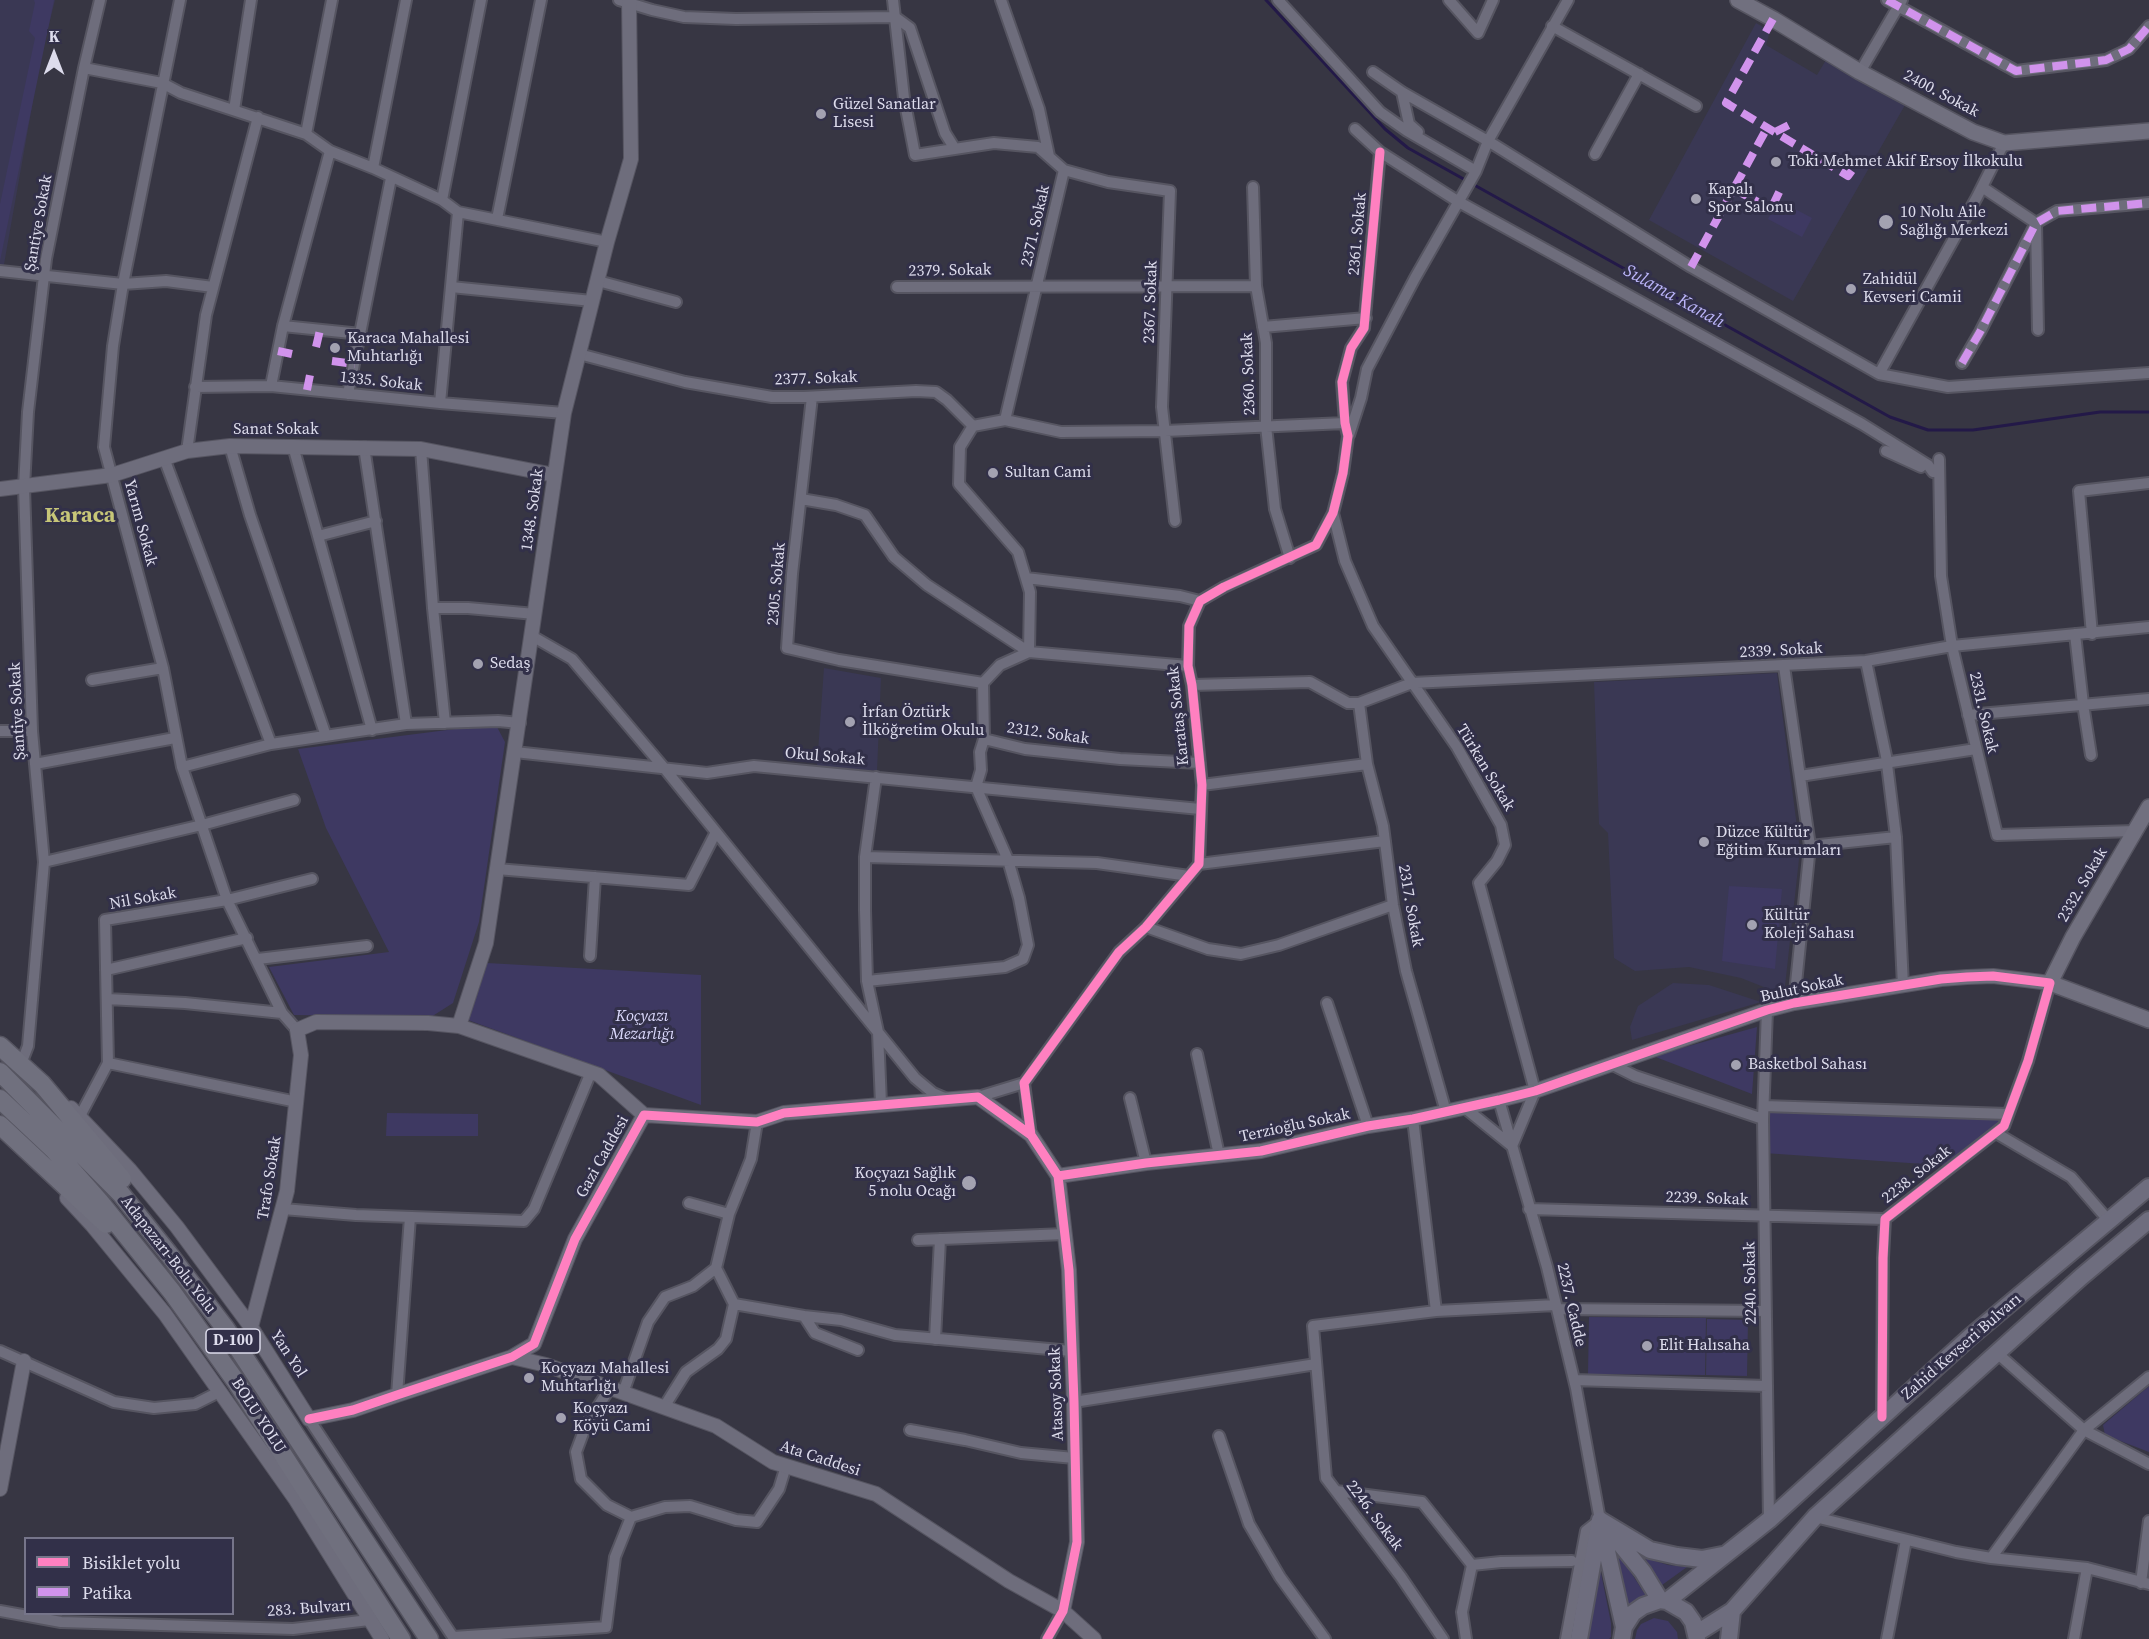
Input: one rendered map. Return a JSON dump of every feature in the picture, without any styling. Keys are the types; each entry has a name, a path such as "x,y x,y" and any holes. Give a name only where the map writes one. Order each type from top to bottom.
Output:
{"highway":[{"path":"0,1046 42,1084 177,1245 204,1285 225,1328"},
{"name":"Adapazarı-Bolu Yolu","path":"0,1072 121,1194 225,1328 429,1639"},
{"name":"BOLU YOLU","path":"0,1099 54,1150 99,1200 172,1292 237,1383 401,1639"},
{"path":"0,1126 97,1215 172,1292"}],"main road":[{"name":"2400. Sokak","path":"1738,0 1860,72 1973,132 2004,143 2149,131"},
{"name":"2332. Sokak","path":"2050,982 2073,937 2149,807"},
{"name":"Bulut Sokak","path":"2050,982 2149,1020"},
{"name":"Zahid Kevseri Bulvarı","path":"1623,1633 1633,1612 1643,1606 1663,1601 1769,1520 1970,1338 2149,1187"},
{"name":"Zahid Kevseri Bulvarı","path":"1697,1636 1732,1611 1815,1517 2081,1277 2149,1220"},
{"path":"1600,1520 1650,1550 1702,1559 1724,1555"},
{"path":"1600,1520 1643,1572 1663,1601 1686,1612 1693,1622 1697,1636"},
{"path":"1600,1520 1623,1633"},
{"path":"1579,1639 1600,1520"},
{"path":"1729,1639 1732,1611"}],"street":[{"name":"Şantiye Sokak","path":"21,1064 28,1046 44,862 32,731 24,487 28,412 44,277 84,68 100,0"},
{"name":"Yarım Sokak","path":"180,0 123,284 104,447 162,668 182,767 227,900 258,959 282,1013 297,1030"},
{"path":"234,110 251,0"},
{"path":"306,134 332,0"},
{"path":"373,168 406,0"},
{"path":"442,200 481,0"},
{"path":"497,219 541,0"},
{"name":"2371. Sokak","path":"893,0 904,98 915,154 994,143 1038,147 1064,170 1005,420"},
{"path":"1001,0 1039,108 1049,157"},
{"path":"1278,0 1380,112 1407,131 1477,170"},
{"path":"1449,0 1478,33 1493,0"},
{"path":"1026,578 1180,596 1200,601 1224,587 1316,545 1333,513 1343,473 1348,436 1366,369 1477,170 1488,141 1568,0"},
{"path":"1887,0 1900,3 2016,71 2106,60 2129,49 2149,26"},
{"path":"625,1 652,10 695,17 748,19 895,16 910,27 945,133 955,149"},
{"name":"1348. Sokak","path":"459,1026 486,943 564,413 607,242 631,159 625,1"},
{"path":"1860,72 1900,3"},
{"path":"1552,26 1696,106"},
{"path":"84,68 162,83 181,93 306,134 330,151 442,200 458,212 607,242"},
{"path":"1373,72 1402,92 1488,141 1691,267 1879,374 1948,387 2149,373"},
{"path":"1595,154 1639,74"},
{"path":"1402,92 1409,124 1414,130 1477,170"},
{"path":"187,451 206,315 258,117"},
{"path":"1355,129 1380,152 1863,424 1937,473"},
{"path":"1879,374 2004,143"},
{"path":"271,386 284,326 330,151"},
{"name":"2361. Sokak","path":"1366,318 1380,152"},
{"name":"2367. Sokak","path":"1064,170 1108,182 1170,191 1162,407 1175,521"},
{"path":"348,394 391,178"},
{"name":"2360. Sokak","path":"1253,187 1256,286 1266,343 1266,426 1275,509 1290,558"},
{"path":"1982,187 2036,223"},
{"path":"1962,363 2036,223 2057,211 2149,203"},
{"path":"440,403 458,212"},
{"path":"2036,223 2038,330"},
{"path":"0,271 123,284 166,281 213,287"},
{"path":"598,281 676,302"},
{"name":"2379. Sokak","path":"897,287 1256,286"},
{"path":"452,287 592,301"},
{"path":"1263,327 1366,318 1364,328 1351,348 1342,382 1348,436"},
{"path":"284,326 361,334"},
{"name":"2377. Sokak","path":"579,354 685,382 772,397 936,392 974,426"},
{"name":"1335. Sokak","path":"195,387 271,386 564,413"},
{"name":"2305. Sokak","path":"812,397 792,574 787,648 840,660 983,683"},
{"path":"1029,652 1030,592 1018,552 959,483 960,447 974,426 1005,420 1061,432 1166,431 1345,423"},
{"path":"230,446 250,515 326,736"},
{"name":"Sanat Sokak","path":"0,489 112,475 187,451 230,446 421,449 554,476"},
{"path":"293,446 372,730"},
{"path":"364,447 406,724"},
{"path":"421,449 433,608 445,723"},
{"path":"1886,452 1937,473"},
{"path":"164,458 271,744"},
{"name":"2331. Sokak","path":"1939,459 1937,473 1941,576 1952,646 1998,835 2135,831"},
{"path":"2092,633 2079,491 2149,483"},
{"path":"801,499 836,505 865,515 894,558 927,585 1029,652 1188,666"},
{"name":"Türkan Sokak","path":"1333,513 1345,561 1373,626 1457,747 1501,825 1505,845 1497,861 1479,883 1535,1091"},
{"path":"318,536 375,521"},
{"name":"Karataş Sokak","path":"1199,864 1202,785 1188,666 1189,626 1200,601"},
{"path":"433,608 468,608 535,614"},
{"name":"2339. Sokak","path":"1412,683 1866,662 1952,646 2149,627"},
{"path":"2075,634 2091,755"},
{"path":"532,636 572,659 665,769 915,1078 933,1093 947,1099"},
{"path":"983,683 1000,665 1029,652"},
{"path":"1866,662 1886,764 1896,837 1903,986"},
{"path":"1784,666 1810,846 1794,1003"},
{"path":"92,680 162,668"},
{"path":"1191,685 1310,682 1336,698 1348,703 1359,703 1412,683"},
{"name":"2312. Sokak","path":"983,683 984,739 1025,749 1120,759 1200,763"},
{"path":"1968,715 2149,699"},
{"name":"2317. Sokak","path":"1359,703 1367,764 1385,841 1393,905 1406,971 1446,1112"},
{"path":"182,767 271,744 406,724 498,721 520,723"},
{"path":"0,731 32,731"},
{"path":"35,764 175,738"},
{"path":"867,981 1005,967 1023,959 1028,945 1019,898 1008,860 976,788 981,770 980,752 984,739"},
{"path":"1800,776 1976,749"},
{"name":"Okul Sokak","path":"515,752 707,773 754,766 876,777 866,857 865,910 867,981 878,1032 882,1104"},
{"path":"1202,785 1367,764"},
{"path":"876,777 1200,809"},
{"path":"44,862 202,825 294,800"},
{"path":"498,869 689,885 716,832"},
{"path":"1810,846 1896,837"},
{"path":"978,1097 1024,1083 1119,952 1146,927 1199,864 1385,841"},
{"path":"866,857 1098,863 1189,876"},
{"path":"590,956 595,877"},
{"name":"Nil Sokak","path":"80,1116 108,1063 105,920 227,900 312,879"},
{"path":"1146,927 1208,949 1241,954 1279,945 1393,905"},
{"path":"106,970 247,938"},
{"path":"258,959 367,946"},
{"name":"Bulut Sokak","path":"1535,1091 1767,1010 1794,1003 1941,979 1993,976 2050,982"},
{"name":"2238. Sokak","path":"1882,1417 1882,1258 1885,1219 2004,1126 2028,1061 2050,982"},
{"path":"107,999 185,1003 282,1013"},
{"path":"1327,1003 1368,1126"},
{"name":"2240. Sokak","path":"1767,1010 1763,1119 1769,1520"},
{"path":"297,1030 316,1022 428,1023 459,1026 599,1075 644,1115"},
{"name":"Trafo Sokak","path":"251,1327 284,1209 301,1055 297,1030"},
{"path":"1197,1054 1220,1155"},
{"path":"108,1063 297,1102"},
{"path":"1611,1064 1635,1076 1763,1119"},
{"path":"284,1209 356,1215 524,1221 534,1209 591,1072"},
{"path":"1024,1083 1031,1135"},
{"name":"Yan Yol","path":"42,1084 80,1116 130,1170 177,1227 251,1327 453,1637 606,1627 615,1557 632,1517"},
{"path":"1465,1108 1512,1146 1535,1091"},
{"name":"Terzioğlu Sokak","path":"1058,1176 1146,1163 1261,1151 1535,1091"},
{"path":"978,1097 1031,1135 1058,1176"},
{"name":"Gazi Caddesi","path":"534,1344 575,1239 644,1115 757,1122 784,1113 978,1097"},
{"path":"1130,1098 1146,1163"},
{"name":"2237. Cadde","path":"1499,1100 1547,1267 1574,1380 1600,1520"},
{"path":"1764,1106 2008,1113"},
{"path":"1413,1119 1436,1311 1556,1307 1766,1311"},
{"path":"757,1122 751,1159 729,1214 716,1268 693,1286 665,1297 648,1322 617,1390 586,1425 576,1452 581,1479 607,1505 632,1517 665,1507 690,1506 736,1520 757,1522 779,1489 786,1466"},
{"path":"0,1126 92,1225 165,1314 296,1500 382,1639"},
{"path":"1996,1132 2072,1177 2109,1221"},
{"name":"Atasoy Sokak","path":"1058,1176 1069,1270 1077,1542 1063,1611"},
{"path":"688,1203 729,1214"},
{"name":"2239. Sokak","path":"1529,1209 1885,1219"},
{"path":"397,1395 411,1217"},
{"path":"918,1240 1065,1234"},
{"path":"935,1339 940,1239"},
{"path":"664,1407 686,1372 717,1349 726,1339 734,1304 716,1268"},
{"path":"734,1304 841,1320 895,1335 1071,1351"},
{"name":"2246. Sokak","path":"1436,1311 1313,1326 1326,1478 1401,1577 1443,1639"},
{"path":"804,1316 814,1333 858,1350"},
{"path":"309,1419 353,1410 512,1357 534,1344 546,1365"},
{"path":"0,1351 114,1402 154,1408 195,1404 219,1392"},
{"path":"1997,1353 2084,1430 2149,1464"},
{"name":"Ata Caddesi","path":"512,1357 546,1365 716,1426 773,1462 876,1494 1009,1581 1063,1611 1094,1639"},
{"path":"0,1489 24,1361"},
{"path":"1074,1402 1316,1364"},
{"path":"1991,1558 2084,1430 2149,1377"},
{"path":"1574,1380 1767,1386"},
{"path":"910,1430 1021,1453 1074,1458"},
{"path":"1219,1436 1249,1524 1280,1577 1324,1639"},
{"path":"1336,1491 1422,1502 1472,1565"},
{"path":"1815,1517 1956,1552 2086,1568 2145,1584 2149,1521"},
{"path":"1566,1639 1586,1531 1600,1520"},
{"path":"1887,1639 1906,1540"},
{"path":"1472,1565 1501,1562 1572,1561"},
{"path":"1466,1639 1462,1612 1472,1565"},
{"path":"2074,1639 2086,1568"},
{"name":"283. Bulvarı","path":"0,1611 61,1622 292,1634 369,1620"},
{"path":"1047,1639 1063,1611"}],"shaded area":[{"path":"0,0 55,0 40,61 3,270 0,270"},
{"name":"Toki Mehmet Akif Ersoy İlkokulu","path":"1756,23 1770,31 1766,45 1817,75 1826,60 1905,105 1793,301 1649,220"},
{"name":"İrfan Öztürk İlköğretim Okulu","path":"824,668 881,678 877,771 817,766"},
{"name":"Düzce Kültür Eğitim Kurumları","path":"1777,673 1800,850 1784,995 1741,978 1689,967 1635,971 1614,958 1608,833 1599,824 1594,682"},
{"path":"1673,983 1709,985 1761,1002 1632,1040 1630,1027 1638,1006"}],"green space":[{"path":"34,0 54,0 0,261 0,204 35,38 29,31"},
{"path":"1778,200 1812,218 1802,237 1768,219"},
{"path":"497,727 505,742 479,922 453,1003 431,1017 294,1015 269,967 389,952 326,828 298,749 463,728"},
{"name":"Kültür Koleji Sahası","path":"1729,886 1782,889 1775,969 1722,961"},
{"name":"Koçyazı Mezarlığı","path":"487,963 701,975 701,1105 468,1020"},
{"path":"1757,1027 1752,1094 1653,1056"},
{"path":"1764,1106 2008,1114 2004,1126 1953,1166 1764,1153"},
{"path":"387,1113 478,1114 478,1136 386,1136"},
{"name":"Elit Halısaha","path":"1589,1317 1706,1318 1705,1375 1588,1374"},
{"path":"1707,1319 1748,1320 1747,1376 1706,1375"},
{"path":"2149,1386 2149,1452 2105,1435 2103,1425"},
{"path":"1621,1557 1646,1596 1628,1606 1618,1558"},
{"path":"1645,1558 1668,1565 1687,1567 1662,1585"},
{"path":"1599,1563 1611,1623 1611,1637 1609,1639 1584,1639"},
{"path":"1654,1618 1668,1621 1677,1632 1678,1639 1635,1639 1641,1624"}],"waterway":[{"name":"Sulama Kanalı","path":"1266,0 1385,129 1408,148 1890,417 1928,430 1973,430 2100,412 2149,412"}],"marked path":[{"path":"1887,0 2016,71 2106,60 2129,49 2149,26"},
{"path":"1773,19 1726,103 1848,176 1853,169 1848,165"},
{"path":"1775,132 1795,122"},
{"path":"1691,267 1767,128"},
{"path":"1734,189 1771,209 1782,186"},
{"path":"1962,363 2036,223 2057,211 2149,203"},
{"path":"316,347 320,330"},
{"path":"278,351 292,354"},
{"path":"332,361 355,364"},
{"path":"307,390 311,370"}],"cycle path":[{"path":"1031,1135 1024,1083 1119,952 1146,927 1199,864 1202,785 1188,666 1189,626 1200,601 1224,587 1316,545 1333,513 1343,473 1348,436 1342,382 1351,348 1364,328 1380,152"},
{"path":"1058,1176 1146,1163 1261,1151 1368,1126 1413,1119 1499,1100 1535,1091 1767,1010 1794,1003 1941,979 1993,976 2050,983 2028,1061 2004,1126 1885,1219 1882,1417"},
{"path":"309,1419 353,1410 512,1357 534,1344 575,1239 644,1115 757,1122 784,1113 978,1097 1031,1135 1058,1176 1069,1270 1077,1542 1063,1611 1047,1639"}],"place":[{"name":"Güzel Sanatlar Lisesi","path":"821,114"},
{"name":"Toki Mehmet Akif Ersoy İlkokulu","path":"1776,162"},
{"name":"Kapalı Spor Salonu","path":"1696,199"},
{"name":"10 Nolu Aile Sağlığı Merkezi","path":"1886,222"},
{"name":"Zahidül Kevseri Camii","path":"1851,289"},
{"name":"Karaca Mahallesi Muhtarlığı","path":"335,348"},
{"name":"Sultan Cami","path":"993,473"},
{"name":"Sedaş","path":"478,664"},
{"name":"İrfan Öztürk İlköğretim Okulu","path":"850,722"},
{"name":"Düzce Kültür Eğitim Kurumları","path":"1704,842"},
{"name":"Kültür Koleji Sahası","path":"1752,925"},
{"name":"Basketbol Sahası","path":"1736,1065"},
{"name":"Koçyazı Sağlık 5 nolu Ocağı","path":"969,1183"},
{"name":"Elit Halısaha","path":"1647,1346"},
{"name":"Koçyazı Mahallesi Muhtarlığı","path":"529,1378"},
{"name":"Koçyazı Köyü Cami","path":"561,1418"}],"district":[{"name":"Karaca","path":"80,516"}]}
